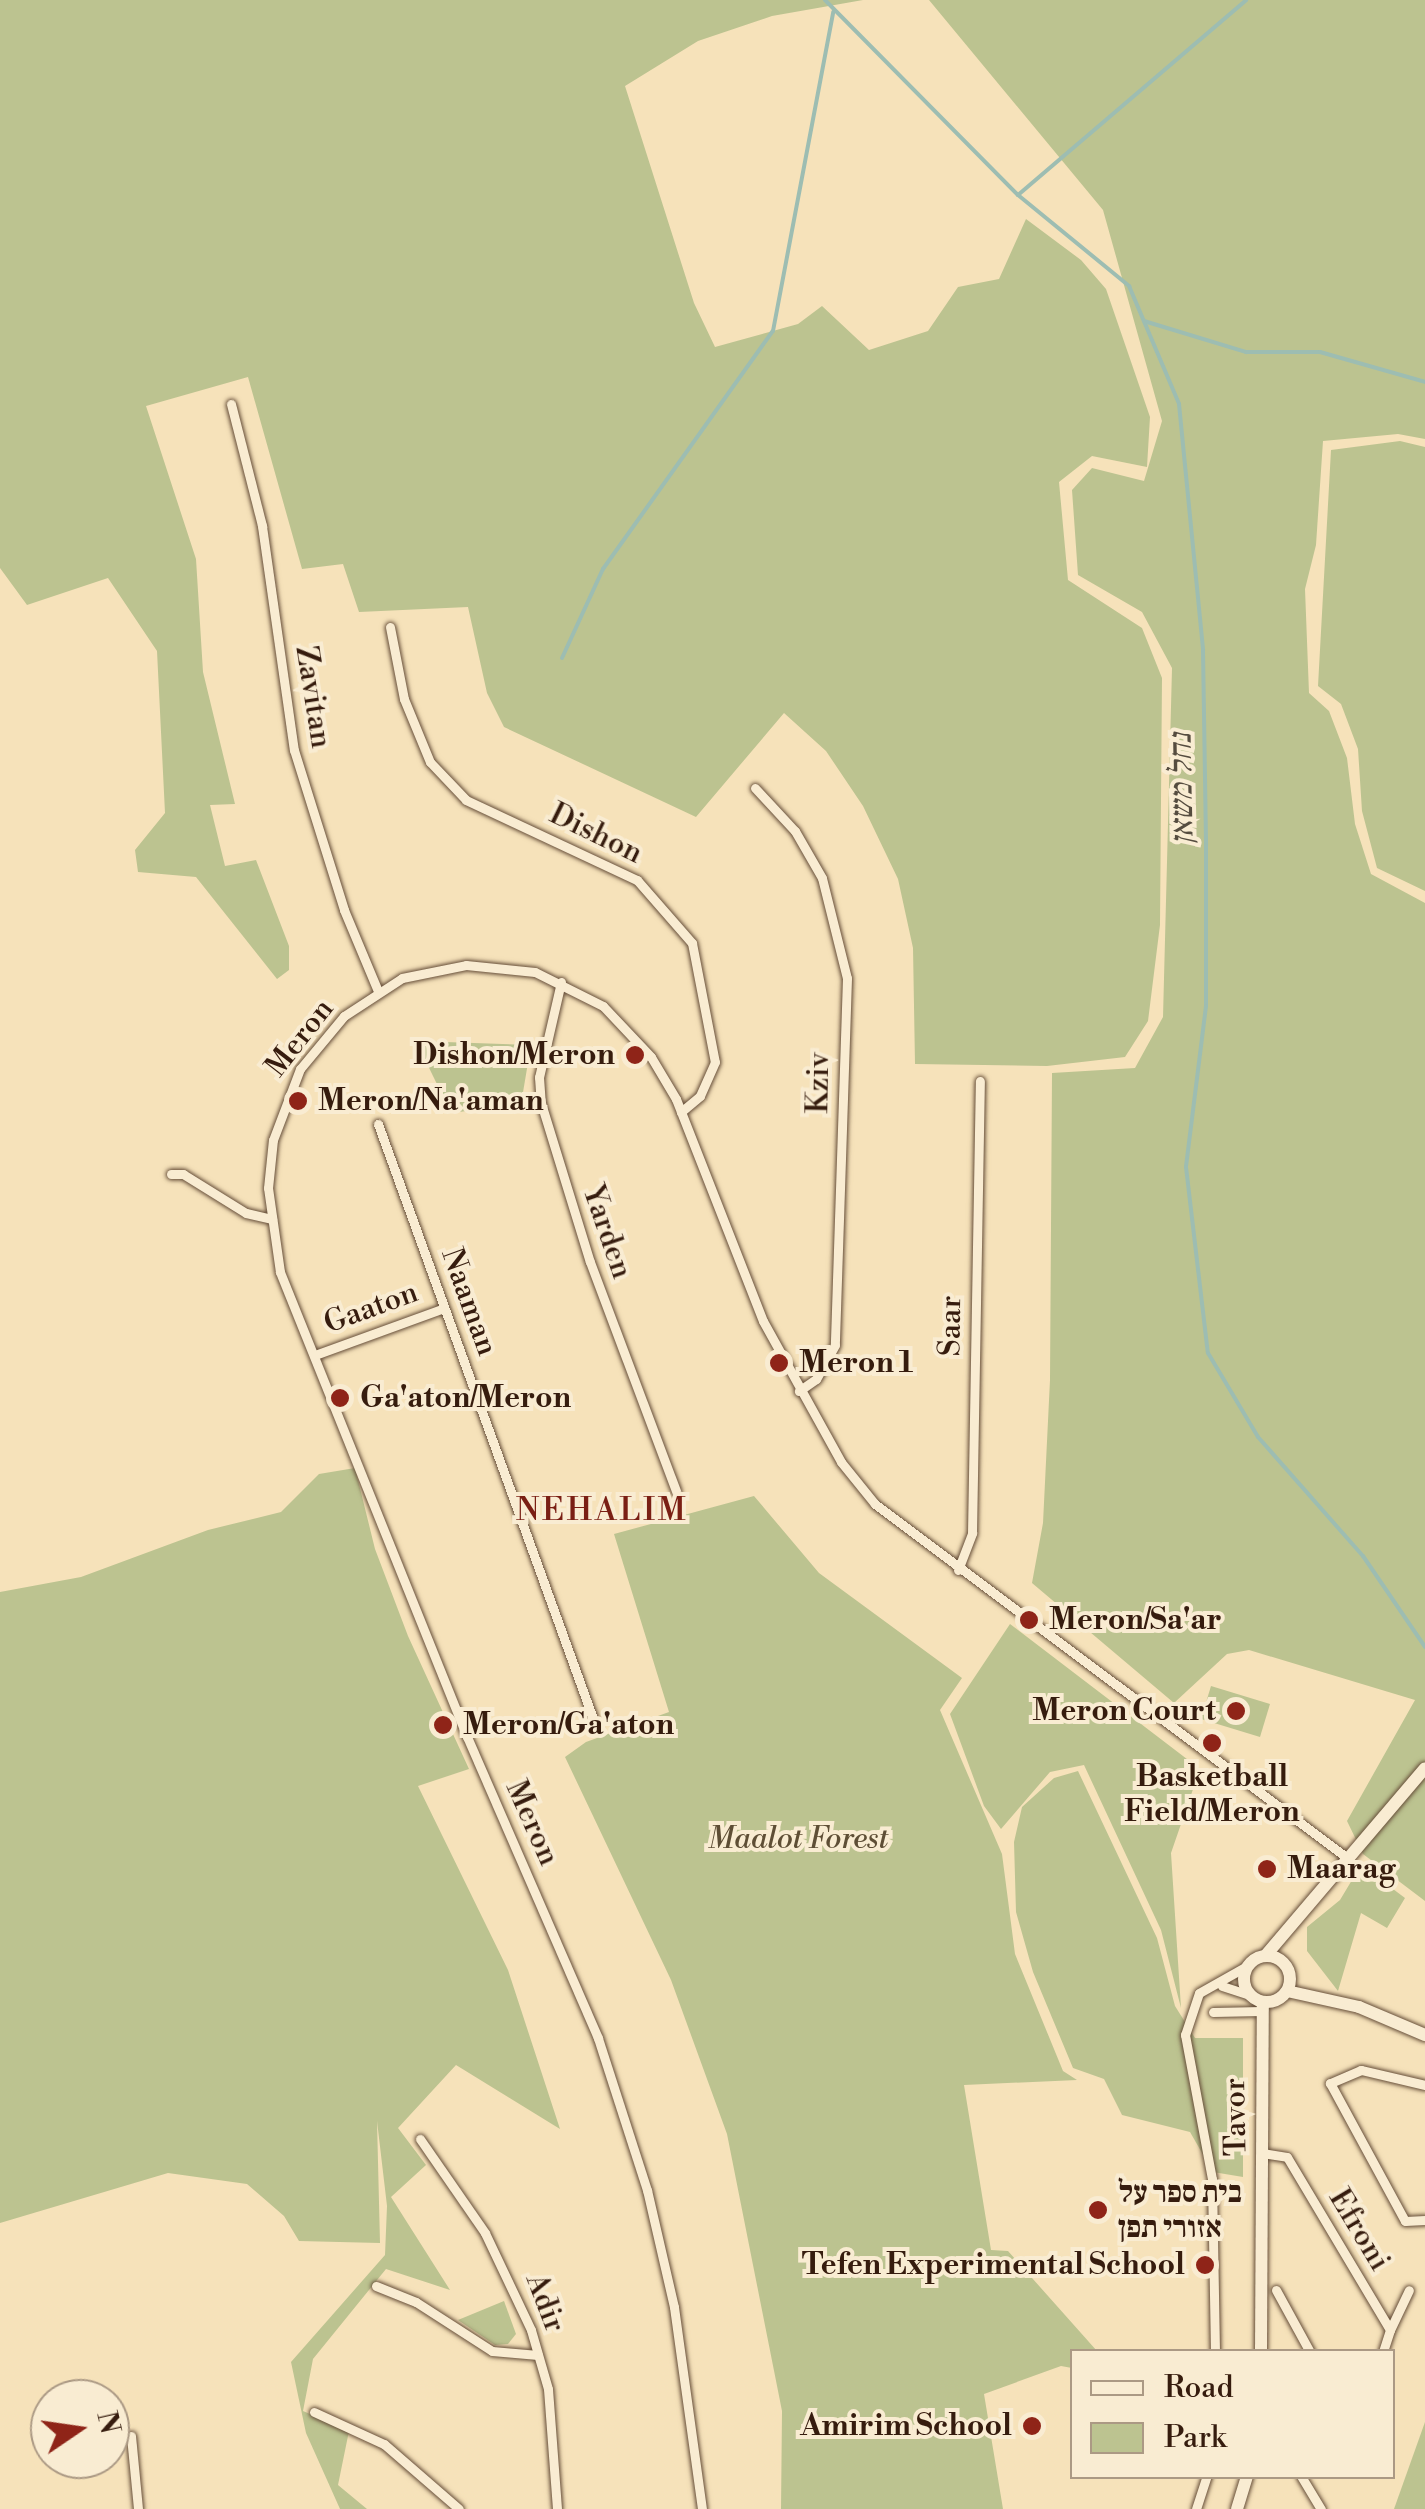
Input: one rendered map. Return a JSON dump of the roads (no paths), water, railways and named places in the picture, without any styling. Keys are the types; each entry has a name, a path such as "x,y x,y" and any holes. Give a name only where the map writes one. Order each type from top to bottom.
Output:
{"street":[{"name":"Zavitan","path":"231,404 262,526 294,750 338,893 377,989"},
{"name":"Dishon","path":"390,628 404,699 430,762 466,800 637,880 692,943 715,1062 710,1082 681,1112"},
{"name":"Kziv","path":"755,788 794,831 822,878 846,978 840,1310 826,1367 799,1390"},
{"name":"Meron","path":"702,2509 674,2306 647,2190 598,2038 467,1737 280,1272 268,1188 283,1100 322,1040 377,989 466,965 506,966 562,982 628,1030 681,1112 763,1321 799,1390 875,1504 958,1570 1346,1857"},
{"name":"Yarden","path":"562,982 538,1077 541,1103 590,1262 676,1491"},
{"name":"Saar","path":"958,1570 972,1533 980,1081"},
{"name":"Naaman","path":"378,1124 595,1724"},
{"path":"171,1174 183,1174 246,1213 272,1219"},
{"name":"Gaaton","path":"315,1355 444,1308"},
{"path":"1214,2349 1212,2179 1185,2035 1191,2003 1266,1955 1346,1857 1386,1820 1425,1768"},
{"path":"1266,1955 1289,1970 1287,1991"},
{"path":"1247,1966 1250,1995"},
{"path":"1222,1986 1250,1995 1263,2006"},
{"path":"1213,2012 1263,2006 1287,1991 1359,2008 1425,2035"},
{"name":"Tavor","path":"1261,2349 1263,2006"},
{"path":"1425,2086 1361,2070 1330,2083 1406,2221 1425,2220"},
{"name":"Adir","path":"420,2139 494,2248 538,2355 556,2447 557,2509"},
{"name":"Efroni","path":"1262,2153 1287,2157 1390,2330"},
{"path":"376,2286 428,2309 492,2352 538,2355"},
{"path":"1276,2290 1308,2349"},
{"path":"1384,2349 1408,2290"},
{"path":"314,2412 384,2444 459,2509"},
{"path":"132,2436 138,2509"},
{"path":"1196,2509 1205,2479"},
{"path":"1238,2509 1246,2479"},
{"path":"1302,2479 1322,2509"}],"waterway":[{"name":"נחל משאן","path":"825,0 1018,195 1129,286 1179,404 1203,650 1206,1006 1186,1167 1208,1353 1258,1437 1363,1556 1425,1647"},
{"path":"1018,195 1246,0"},
{"path":"562,658 603,569 773,331 833,12"},
{"path":"1144,321 1246,352 1320,352 1425,382"}],"place":[{"name":"Dishon/Meron","path":"635,1055"},
{"name":"Meron/Na'aman","path":"298,1101"},
{"name":"Meron 1","path":"779,1363"},
{"name":"Ga'aton/Meron","path":"340,1398"},
{"name":"Meron/Sa'ar","path":"1029,1620"},
{"name":"Meron Court","path":"1236,1711"},
{"name":"Meron/Ga'aton","path":"443,1725"},
{"name":"Basketball Field/Meron","path":"1212,1743"},
{"name":"Maarag","path":"1267,1869"},
{"name":"בית ספר על אזורי תפן","path":"1098,2210"},
{"name":"Tefen Experimental School","path":"1205,2265"},
{"name":"Amirim School","path":"1032,2426"}],"district":[{"name":"NEHALIM","path":"602,1510"}],"park label":[{"name":"Maalot Forest","path":"798,1839"}]}
